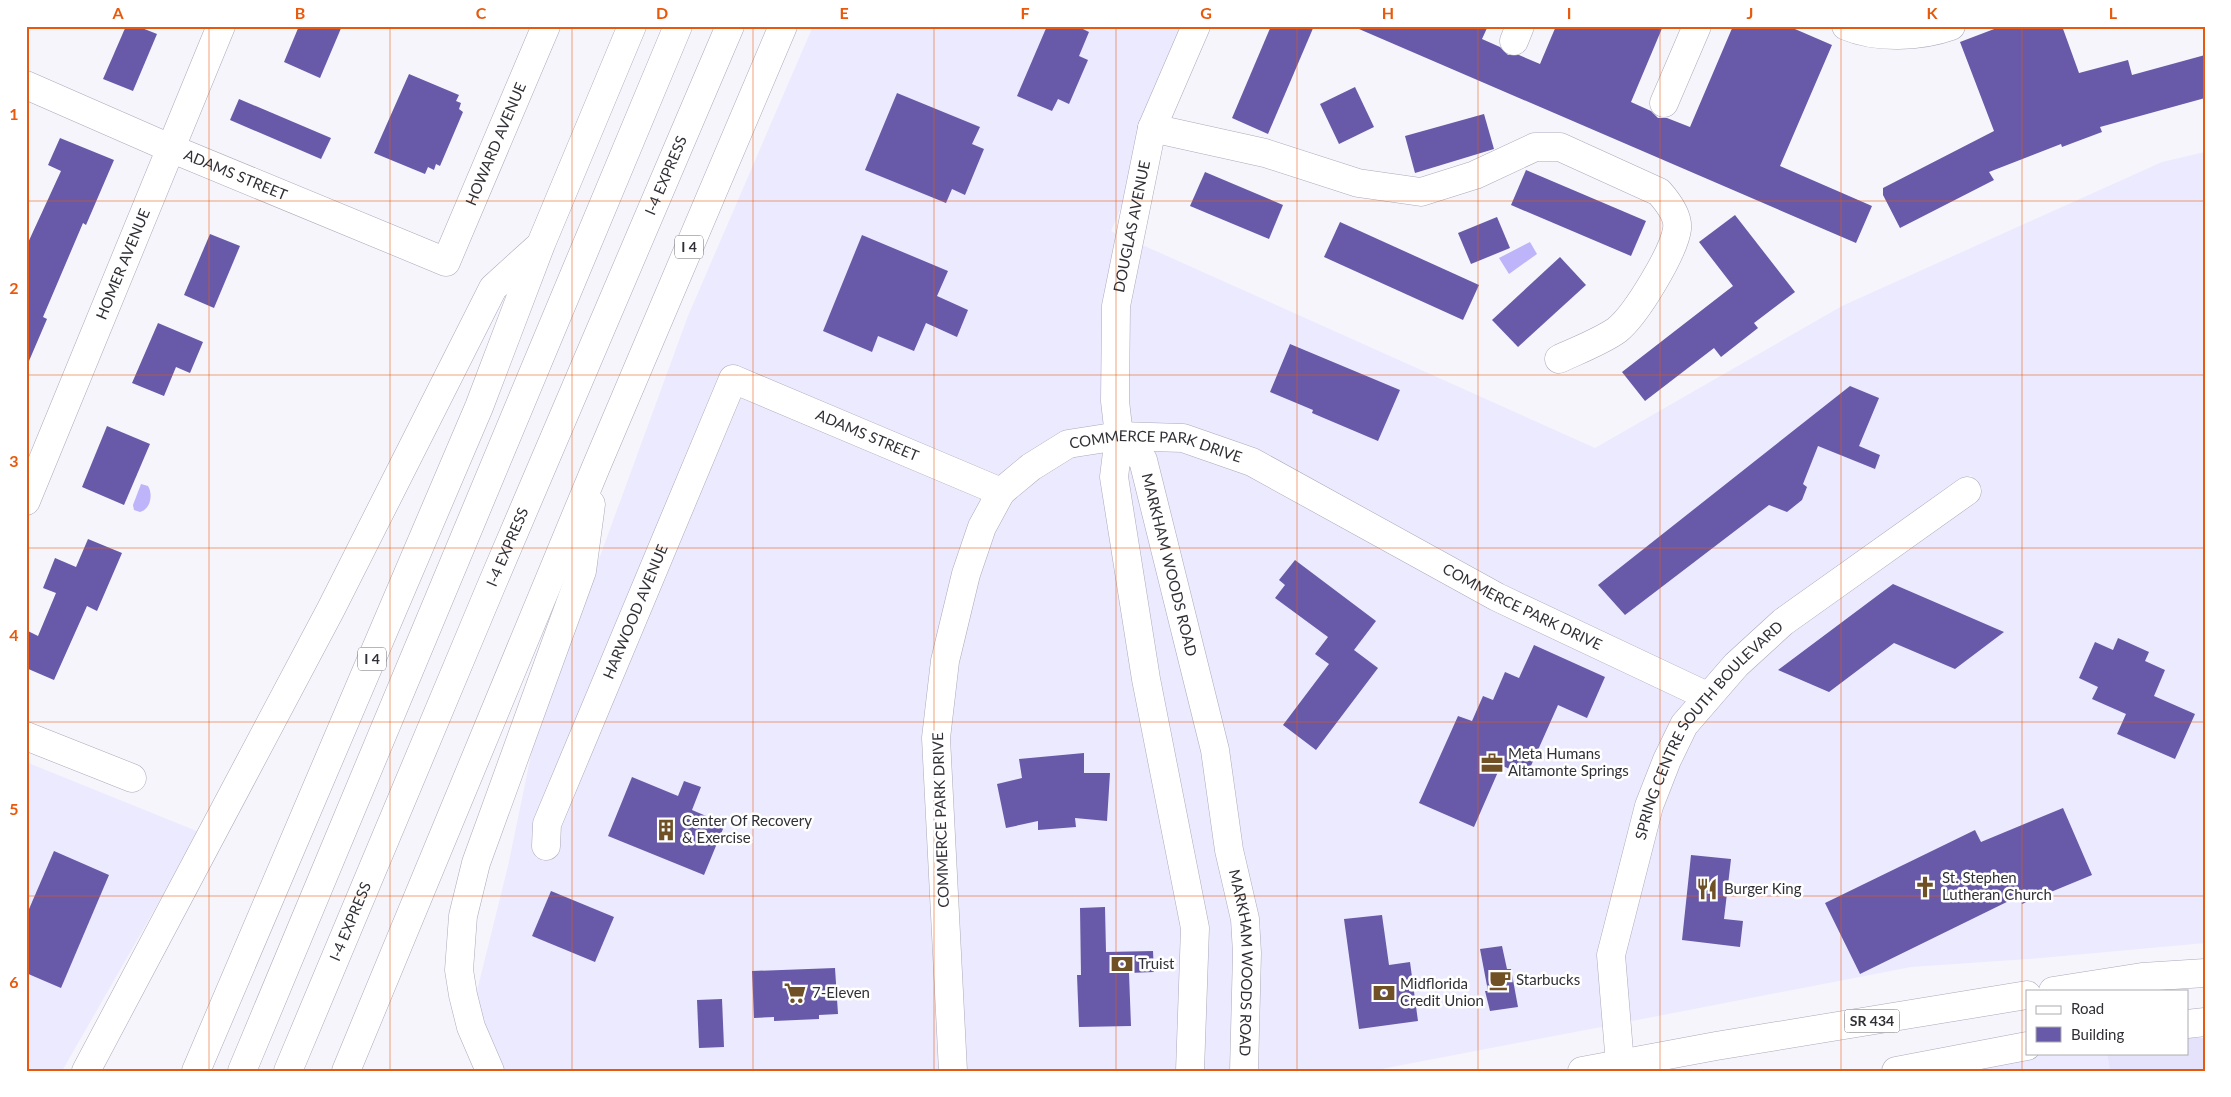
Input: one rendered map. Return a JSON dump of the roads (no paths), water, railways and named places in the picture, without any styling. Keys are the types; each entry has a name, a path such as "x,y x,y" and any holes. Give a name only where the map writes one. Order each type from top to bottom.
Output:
{"main road":[{"name":"HOMER AVENUE","path":"26,501 221,26"},
{"name":"HOWARD AVENUE","path":"446,262 546,26"},
{"name":"I 4","path":"196,1071 479,407 541,244 632,26"},
{"path":"242,1071 678,26"},
{"name":"I-4 EXPRESS","path":"288,1071 492,584 730,26"},
{"name":"I 4","path":"346,1071 596,467 783,26"},
{"name":"DOUGLAS AVENUE","path":"1119,436 1115,401 1116,306 1152,128 1196,26"},
{"path":"1664,103 1697,26"},
{"path":"1846,26 1863,33 1908,34 1951,26"},
{"name":"ADAMS STREET","path":"26,85 170,148 446,262"},
{"path":"1152,128 1264,153 1358,183 1421,192 1475,175 1535,147 1560,146 1659,192 1670,205 1678,227 1667,256 1634,312 1616,330 1559,359"},
{"path":"86,1071 331,609 493,288 541,244"},
{"name":"ADAMS STREET","path":"733,379 1001,492"},
{"name":"HARWOOD AVENUE","path":"546,846 547,824 733,379"},
{"path":"1119,436 1114,477 1146,679 1195,928 1190,1071"},
{"name":"COMMERCE PARK DRIVE","path":"954,1071 936,738 945,661 966,574 982,527 1001,492 1031,467 1068,444 1119,436 1183,438 1252,462 1497,597 1707,696"},
{"name":"MARKHAM WOODS ROAD","path":"1119,436 1143,460 1215,750 1230,850 1245,919 1247,953 1244,1071"},
{"path":"490,1071 471,1027 463,995 459,970 463,916 476,863 582,571 596,467"},
{"name":"SPRING CENTRE SOUTH BOULEVARD","path":"1620,1064 1611,955 1649,806 1667,760 1684,725 1707,696 1736,665 1783,622 1967,491"},
{"path":"26,736 132,778"},
{"path":"2060,990 2142,978 2205,973"},
{"name":"SR 434","path":"1582,1071 2026,995"},
{"path":"2188,1024 2205,1022"},
{"path":"1896,1071 2026,1046"}],"place":[{"name":"Meta Humans Altamonte Springs","path":"1492,763"},
{"name":"Center Of Recovery & Exercise","path":"666,830"},
{"name":"St. Stephen Lutheran Church","path":"1925,887"},
{"name":"Burger King","path":"1707,889"},
{"name":"Truist","path":"1122,964"},
{"name":"Starbucks","path":"1500,980"},
{"name":"7-Eleven","path":"795,993"},
{"name":"Midflorida Credit Union","path":"1384,993"}]}
